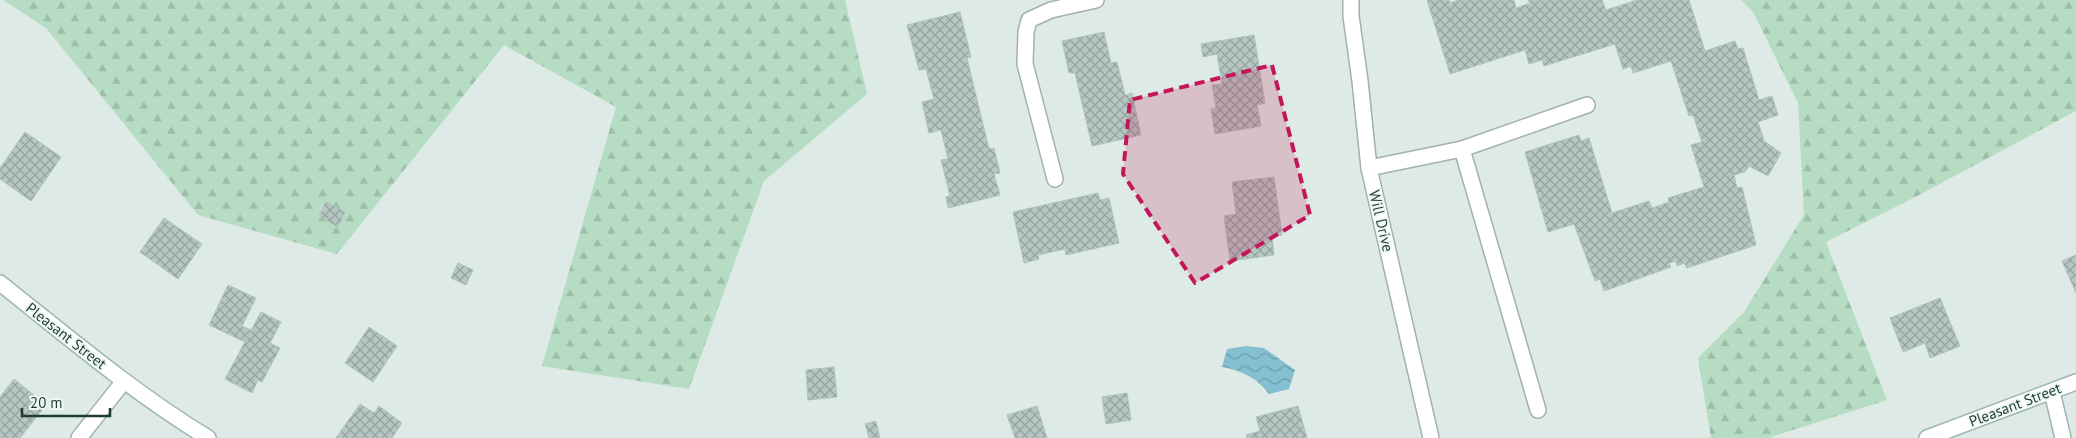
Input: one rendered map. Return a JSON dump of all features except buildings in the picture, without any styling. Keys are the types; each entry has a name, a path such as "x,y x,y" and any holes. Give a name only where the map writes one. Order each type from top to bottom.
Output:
{"street":[{"path":"1055,179 1025,64 1026,32 1029,20 1051,10 1096,0"},
{"name":"Will Drive","path":"1351,0 1351,16 1369,168 1431,438"},
{"path":"1369,168 1462,149 1587,105"},
{"path":"1462,149 1538,410"},
{"name":"Pleasant Street","path":"0,283 124,381 171,416 208,438"},
{"path":"79,438 124,381"},
{"name":"Pleasant Street","path":"1927,438 2076,382"},
{"path":"2052,392 2063,438"}],"highlighted area":[{"path":"1272,65 1310,215 1195,283 1123,174 1130,100"}],"green space":[{"path":"3,0 845,0 867,94 764,181 689,389 542,366 616,107 504,45 337,254 198,215 46,28"},
{"path":"1741,0 2076,0 2076,111 1919,195 1826,242 1887,400 1768,438 1711,438 1698,358 1744,312 1804,215 1798,103 1753,12"}],"water":[{"path":"1246,346 1264,348 1295,370 1289,389 1269,394 1259,383 1248,376 1222,367 1227,349"}]}
